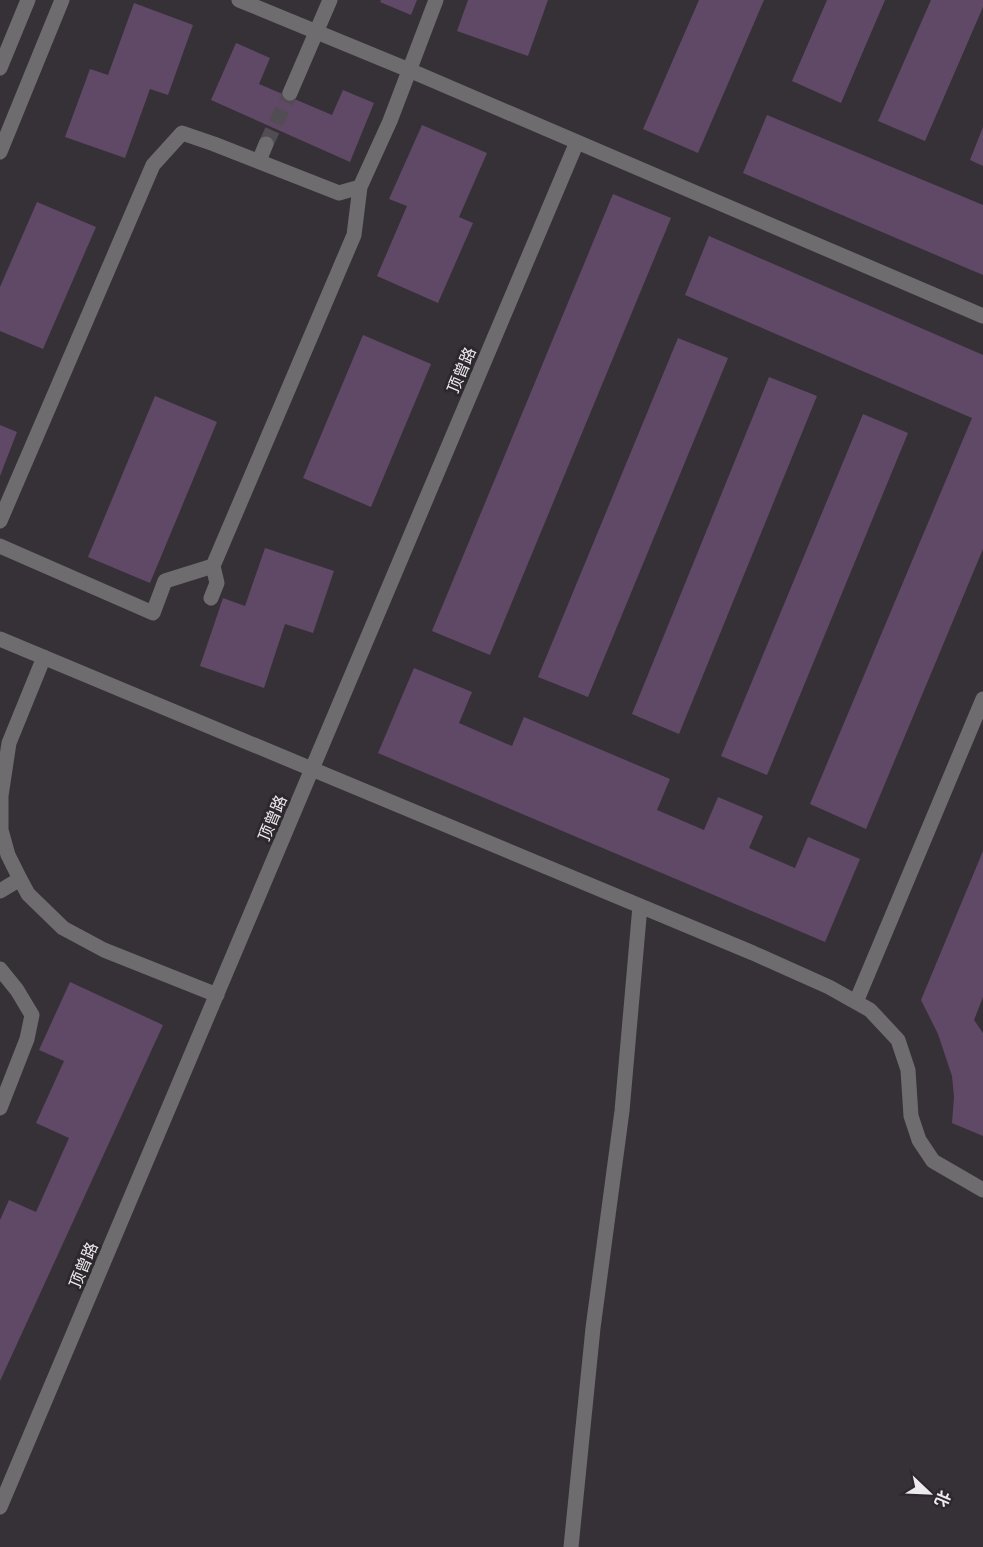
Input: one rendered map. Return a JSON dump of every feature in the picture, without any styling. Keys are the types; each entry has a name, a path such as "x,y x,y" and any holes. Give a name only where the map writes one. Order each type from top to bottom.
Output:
{"street":[{"path":"0,68 27,0"},
{"path":"0,152 62,0"},
{"path":"239,0 409,70 983,316"},
{"path":"290,93 330,0"},
{"path":"211,598 217,583 213,566 354,236 360,187 390,121 436,0"},
{"path":"0,521 153,165 182,133 339,193 360,187"},
{"name":"顶曾路","path":"0,1507 577,142"},
{"path":"259,161 266,144"},
{"path":"0,546 153,613 165,580 213,566"},
{"path":"0,639 753,953 829,987 856,1002 870,1010 898,1040 908,1070 911,1116 919,1140 933,1161 983,1190"},
{"path":"44,657 9,743 1,796 1,830 8,855 20,879 28,894 63,928 104,950 217,995"},
{"path":"856,1002 983,699"},
{"path":"0,891 20,879"},
{"path":"571,1547 593,1328 622,1111 640,906"},
{"path":"0,969 17,990 32,1016 27,1039 0,1108"}],"building":[{"path":"381,0 417,0 411,15 380,2"},
{"path":"468,0 548,0 528,56 457,31"},
{"path":"699,0 764,0 698,153 643,129"},
{"path":"827,0 885,0 841,103 792,81"},
{"path":"931,0 983,0 983,7 925,141 878,121"},
{"path":"134,3 193,25 168,95 150,89 125,158 65,137 90,69 108,75"},
{"path":"236,43 270,58 259,84 332,115 343,90 374,103 350,162 211,100"},
{"path":"767,115 983,205 983,275 743,173"},
{"path":"422,125 487,153 459,217 473,223 438,303 377,276 407,206 389,199"},
{"path":"983,127 983,166 970,160"},
{"path":"613,194 671,218 490,655 432,631"},
{"path":"37,202 96,227 43,349 0,331 0,287"},
{"path":"709,236 983,355 983,549 866,829 810,804 972,418 685,295"},
{"path":"363,335 431,364 371,507 303,478"},
{"path":"678,338 728,358 588,697 538,677"},
{"path":"769,377 817,396 679,734 632,714"},
{"path":"155,396 217,422 150,583 88,557"},
{"path":"863,414 908,433 767,775 721,756"},
{"path":"0,425 17,432 0,476"},
{"path":"265,548 334,571 313,633 285,624 264,688 200,666 223,598 245,606"},
{"path":"414,668 472,692 459,723 512,746 524,717 670,779 657,810 704,830 718,797 763,816 749,848 795,868 808,837 860,859 825,942 378,753"},
{"path":"983,851 983,997 974,1020 983,1033 983,1136 952,1123 954,1097 952,1076 938,1034 921,1000"},
{"path":"70,982 163,1025 0,1381 0,1220 9,1200 36,1212 69,1138 36,1123 64,1061 39,1050"}],"tunnel":[{"path":"266,144 290,93"}]}
